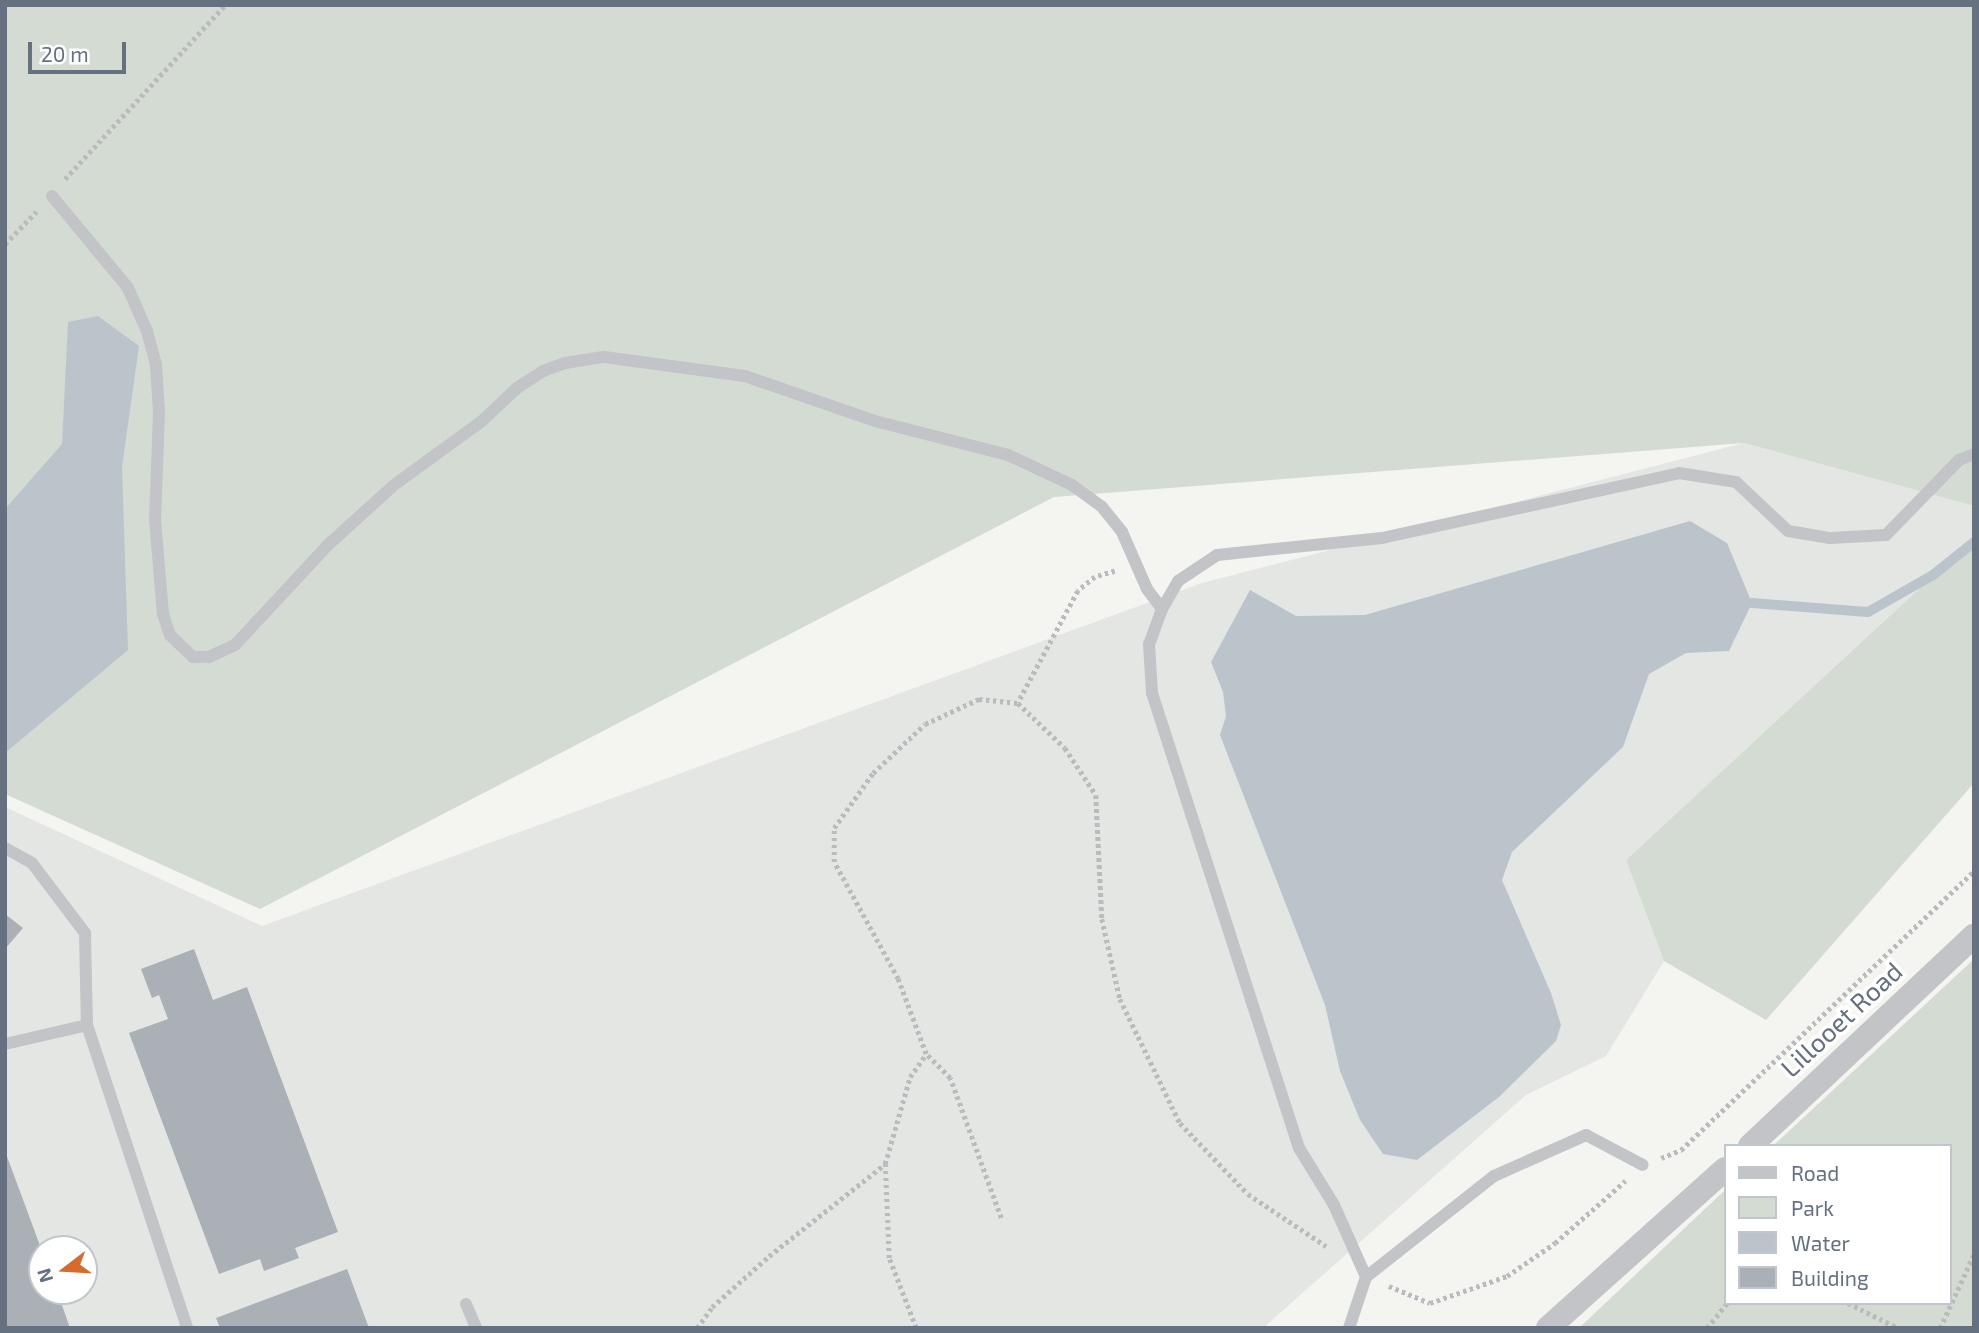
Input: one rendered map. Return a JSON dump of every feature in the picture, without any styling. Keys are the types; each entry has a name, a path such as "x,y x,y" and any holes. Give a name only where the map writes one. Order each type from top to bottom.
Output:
{"street":[{"name":"Lillooet Road","path":"1752,1144 1974,936"},
{"path":"1548,1328 1724,1170"}],"lane":[{"path":"52,195 128,288 147,331 156,365 159,412 155,519 163,614 170,635 193,657 209,657 234,645 329,544 394,485 482,421 517,388 543,370 604,357 745,376 875,421 1008,455 1072,485 1102,507 1122,532 1136,564 1162,609"},
{"path":"1366,1276 1334,1205 1299,1148 1152,693 1149,644 1162,609 1178,581 1217,555 1382,538 1679,472 1736,482 1788,531 1830,538 1886,535 1959,460 1974,454"},
{"path":"5,848 32,863 85,933 87,1025 187,1328"},
{"path":"5,1044 87,1025"},
{"path":"1349,1328 1366,1276 1494,1176 1586,1135 1643,1165"},
{"path":"466,1304 476,1328"}],"path":[{"path":"5,244 225,5"},
{"path":"1018,703 1078,591 1095,577 1136,564"},
{"path":"1001,1218 950,1078 926,1054 898,979 834,862 834,828 873,773 925,724 979,699 1018,703 1065,748 1096,795 1102,919 1120,999 1180,1123 1248,1194 1297,1223 1366,1276 1430,1303 1507,1276 1555,1243 1643,1165 1681,1150 1974,871"},
{"path":"916,1328 889,1258 885,1164 910,1077 926,1054"},
{"path":"697,1328 712,1307 769,1256 885,1164"},
{"path":"1951,1304 1974,1255"},
{"path":"1707,1328 1725,1305"},
{"path":"1852,1305 1898,1328"},
{"path":"1940,1328 1951,1305"}],"shaded area":[{"path":"1744,443 1974,506 1974,538 1626,860 1664,961 1606,1056 1526,1095 1263,1328 5,1328 5,807 262,926 1202,583"}],"green space":[{"path":"5,5 1974,5 1974,506 1744,443 1054,497 260,909 5,794"},
{"path":"1974,538 1974,783 1766,1020 1664,961 1626,860"},
{"path":"1974,959 1974,1328 1579,1328 1724,1191 1724,1305 1951,1305 1951,1144 1775,1144"}],"water":[{"path":"98,316 139,346 122,467 128,650 5,753 5,509 62,444 68,322"},
{"path":"1690,521 1727,543 1752,603 1729,651 1686,653 1649,674 1623,747 1512,852 1502,880 1551,993 1561,1025 1556,1041 1499,1097 1417,1160 1383,1154 1360,1120 1340,1071 1325,1005 1220,735 1226,716 1223,692 1211,662 1250,590 1296,616 1365,615"}],"building":[{"path":"5,914 23,928 5,949"},
{"path":"194,949 213,1000 247,987 338,1232 295,1248 299,1258 264,1271 260,1259 219,1274 129,1033 168,1019 159,995 152,998 141,969"},
{"path":"5,1151 36,1235 28,1235 28,1305 62,1305 70,1328 5,1328"},
{"path":"347,1269 369,1328 220,1328 216,1318"}],"waterway":[{"path":"1752,603 1868,612 1933,575 1974,542"}]}
